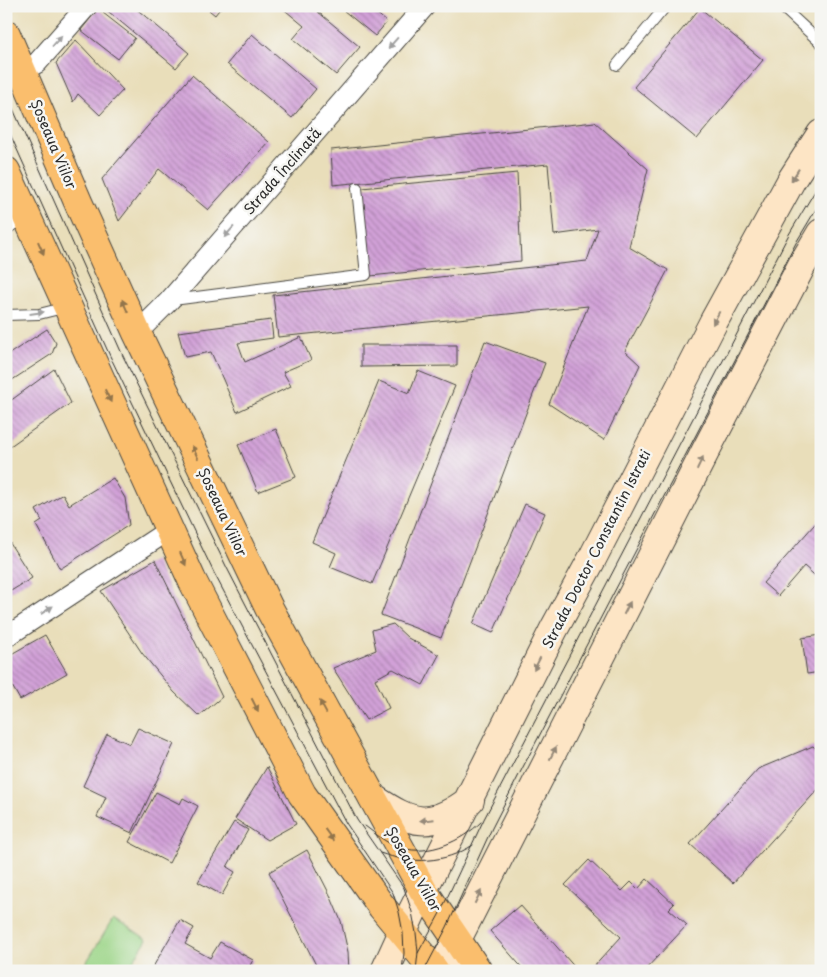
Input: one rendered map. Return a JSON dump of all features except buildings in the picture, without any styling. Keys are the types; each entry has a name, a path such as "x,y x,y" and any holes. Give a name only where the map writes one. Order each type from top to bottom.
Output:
{"main road":[{"name":"Șoseaua Viilor","path":"6,34 78,202 143,327 269,608 423,890 478,971"},
{"name":"Strada Doctor Constantin Istrati","path":"385,971 423,890 470,800 554,629 714,321 792,179 821,134"},
{"path":"6,172 16,222 68,307 212,621 302,794 337,846 434,971"},
{"path":"441,971 711,441 802,265 821,233"},
{"path":"373,798 400,815 418,821 440,818 458,809 470,800"}],"street":[{"path":"22,71 37,64 87,6"},
{"name":"Strada Înclinată","path":"143,327 169,301 425,6"},
{"path":"6,637 169,530"}],"lane":[{"path":"617,65 666,6"},
{"path":"782,6 821,43"},
{"path":"169,301 366,275 357,188"},
{"path":"6,315 39,314 68,307"}],"green space":[{"path":"113,919 147,939 127,971 81,971"}],"tram line":[{"path":"6,93 123,356 227,568 357,820 404,888 412,912 416,933 418,952 416,971"},
{"path":"6,125 110,356 214,573 346,823 393,893 403,933 404,953 402,971"},
{"path":"418,953 439,915 484,819 788,236 821,181"},
{"path":"424,971 523,767 797,241 821,201"},
{"path":"365,826 382,839 397,847 423,850 455,841 481,822"},
{"path":"380,853 404,859 439,859 451,856 473,845"}]}
